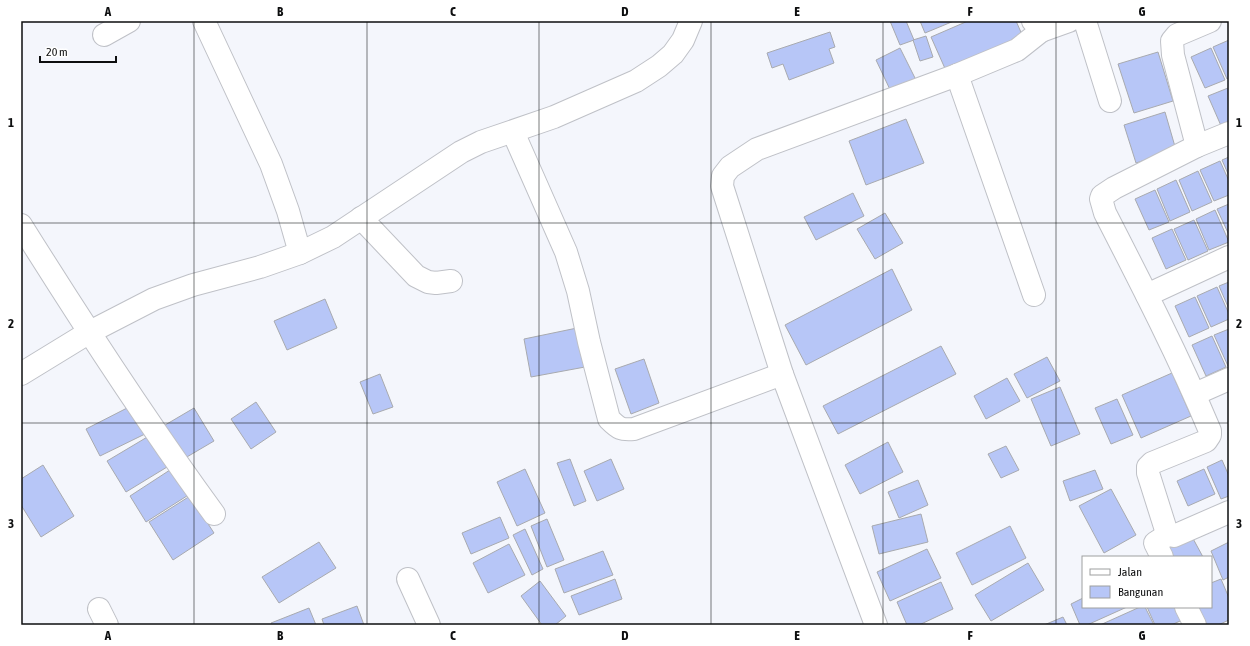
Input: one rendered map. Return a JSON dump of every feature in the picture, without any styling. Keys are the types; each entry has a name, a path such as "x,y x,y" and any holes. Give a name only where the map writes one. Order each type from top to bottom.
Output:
{"street":[{"path":"104,35 129,21"},
{"path":"204,21 270,164 288,211 300,253"},
{"path":"21,374 88,333 154,300 193,284 260,267 300,253 333,237 461,152 481,142 554,117 636,80 660,66 673,54 691,21"},
{"path":"876,625 782,374 722,186 723,176 730,167 757,149 957,75 1017,50 1037,26 1069,21"},
{"path":"1085,21 1110,101"},
{"path":"1197,146 1173,55 1172,41 1177,35 1210,21"},
{"path":"957,75 1034,294"},
{"path":"513,132 566,252 578,291 589,342 609,419 616,427 622,430 634,429 782,374"},
{"path":"1229,133 1197,146 1114,188 1102,196 1101,199 1105,213 1195,394 1210,431 1210,435 1206,441 1150,465 1148,470 1167,532 1174,536 1229,512"},
{"path":"361,218 416,276 428,282 436,283 451,281"},
{"path":"21,225 88,333 149,424 214,514"},
{"path":"1147,295 1229,257"},
{"path":"1195,394 1229,379"},
{"path":"1162,556 1155,543 1167,532"},
{"path":"408,579 429,625"},
{"path":"1186,608 1195,625"}],"building":[{"path":"890,21 906,21 914,40 900,45"},
{"path":"920,21 954,21 925,33"},
{"path":"968,21 1016,21 1024,39 947,73 931,37"},
{"path":"830,32 835,47 829,49 834,63 789,80 783,64 772,68 767,53"},
{"path":"926,36 933,57 920,61 913,40"},
{"path":"1229,40 1229,78 1227,79 1213,47"},
{"path":"900,48 919,86 894,98 876,60"},
{"path":"1211,48 1225,80 1205,88 1191,57"},
{"path":"1158,52 1173,101 1134,113 1118,64"},
{"path":"1228,88 1229,125 1222,128 1208,96"},
{"path":"1165,112 1176,150 1136,163 1124,125"},
{"path":"906,119 924,163 866,185 849,141"},
{"path":"1229,157 1229,176 1222,160"},
{"path":"1220,161 1229,181 1229,195 1214,201 1200,170"},
{"path":"1198,171 1212,202 1192,211 1179,180"},
{"path":"1176,180 1190,212 1170,221 1157,189"},
{"path":"1155,190 1169,222 1149,230 1135,199"},
{"path":"853,193 864,216 816,240 804,217"},
{"path":"1229,204 1229,235 1217,209"},
{"path":"1215,210 1229,242 1209,250 1196,219"},
{"path":"885,213 903,243 875,259 857,229"},
{"path":"1194,220 1208,251 1188,260 1174,229"},
{"path":"1172,229 1186,260 1166,269 1152,238"},
{"path":"892,269 912,310 806,365 785,325"},
{"path":"1229,282 1229,309 1219,286"},
{"path":"1217,287 1229,314 1229,319 1211,327 1197,296"},
{"path":"1195,297 1209,328 1189,337 1175,306"},
{"path":"325,299 337,328 287,350 274,321"},
{"path":"577,328 585,367 531,377 524,339"},
{"path":"1229,329 1229,366 1228,366 1214,335"},
{"path":"1212,336 1226,367 1206,376 1192,345"},
{"path":"941,346 956,374 838,434 823,406"},
{"path":"1047,357 1060,381 1027,398 1014,374"},
{"path":"644,359 659,403 631,414 615,369"},
{"path":"1172,373 1191,416 1141,438 1122,395"},
{"path":"380,374 393,407 373,414 360,382"},
{"path":"1007,378 1020,401 986,419 974,396"},
{"path":"1060,387 1080,434 1051,446 1031,399"},
{"path":"1117,399 1133,435 1111,444 1095,408"},
{"path":"256,402 276,432 251,449 231,419"},
{"path":"131,406 145,434 100,456 86,429"},
{"path":"194,408 214,441 180,461 160,428"},
{"path":"154,433 172,464 126,492 107,461"},
{"path":"888,442 903,472 860,494 845,465"},
{"path":"1006,446 1019,470 1001,478 988,454"},
{"path":"570,459 586,501 574,506 557,463"},
{"path":"611,459 624,489 597,501 584,471"},
{"path":"1222,460 1229,476 1229,496 1221,499 1207,467"},
{"path":"43,465 74,516 41,537 21,505 21,479"},
{"path":"173,468 190,494 146,522 130,496"},
{"path":"525,469 545,513 517,526 497,482"},
{"path":"1204,469 1215,494 1188,506 1177,481"},
{"path":"1095,470 1103,489 1070,501 1063,481"},
{"path":"918,480 928,505 899,518 888,492"},
{"path":"1111,489 1136,535 1104,553 1079,506"},
{"path":"190,496 214,533 173,560 149,522"},
{"path":"921,514 928,542 879,554 872,526"},
{"path":"500,517 509,538 471,554 462,533"},
{"path":"547,519 564,560 547,567 531,526"},
{"path":"1010,526 1026,558 972,585 956,553"},
{"path":"525,529 543,569 532,575 513,535"},
{"path":"1190,533 1202,556 1165,556 1161,549"},
{"path":"319,542 336,568 279,603 262,577"},
{"path":"1229,542 1229,577 1223,580 1211,551"},
{"path":"509,544 525,575 488,593 473,563"},
{"path":"927,549 941,578 890,601 877,572"},
{"path":"603,551 613,575 564,593 555,569"},
{"path":"1028,563 1044,590 991,621 975,595"},
{"path":"615,579 622,599 579,615 571,596"},
{"path":"1221,579 1229,598 1229,620 1218,625 1203,625 1194,608 1212,608 1212,583"},
{"path":"540,581 566,616 555,625 542,625 521,596"},
{"path":"941,582 953,609 919,625 907,625 897,602"},
{"path":"1082,598 1082,608 1125,608 1087,625 1080,625 1071,604"},
{"path":"357,606 364,625 324,625 322,619"},
{"path":"309,608 316,625 272,625 271,623"},
{"path":"1138,608 1146,608 1154,625 1100,625"},
{"path":"1147,608 1182,608 1187,618 1171,625 1155,625"},
{"path":"1063,617 1067,625 1044,625"}]}
